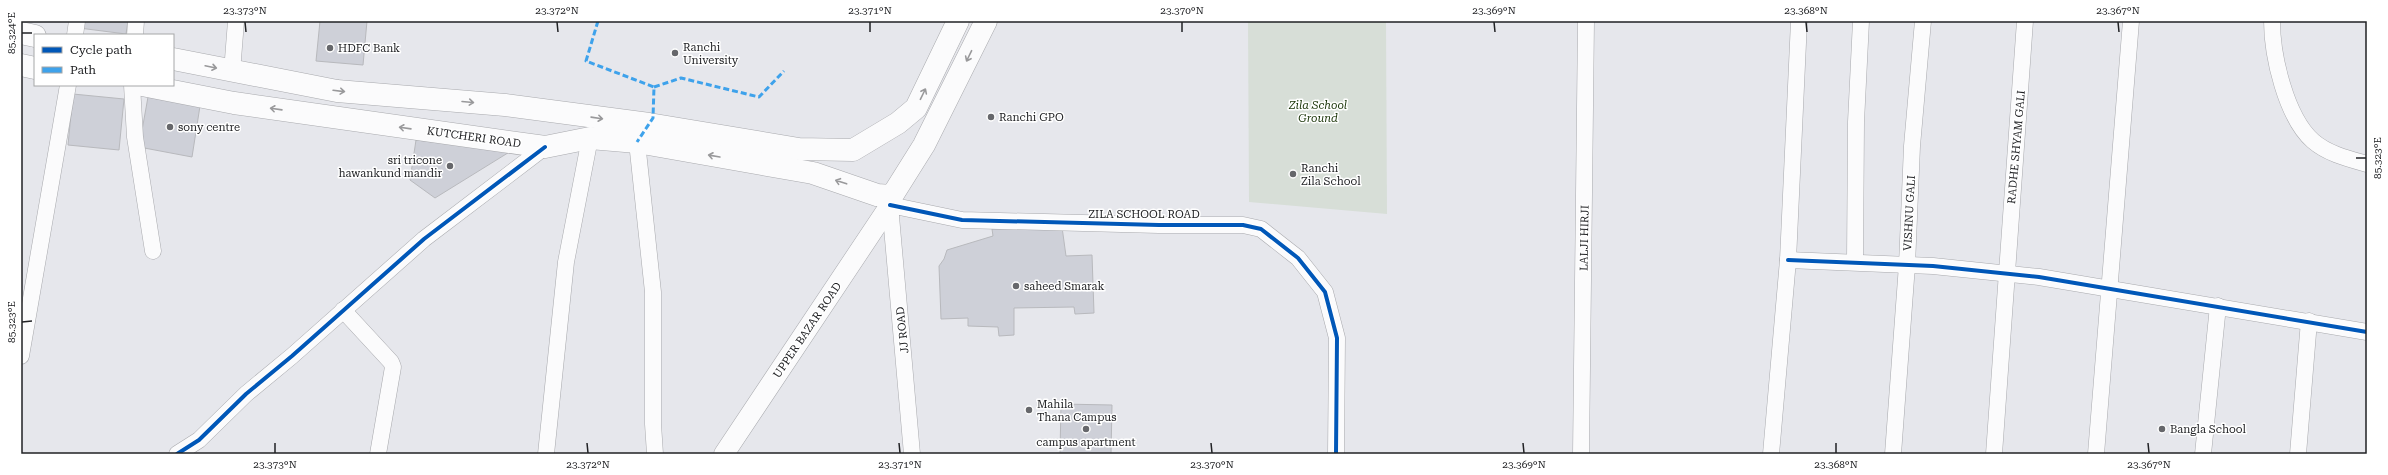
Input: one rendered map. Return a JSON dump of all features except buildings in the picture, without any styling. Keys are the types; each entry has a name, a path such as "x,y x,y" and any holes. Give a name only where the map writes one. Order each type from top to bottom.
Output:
{"main road":[{"path":"174,59 232,72 337,91 505,105 649,124 799,149 853,150 898,123 916,108 958,21"},
{"path":"889,200 909,172 941,113 986,21"},
{"path":"21,33 34,36"},
{"path":"21,65 34,68"},
{"name":"KUTCHERI ROAD","path":"147,86 234,103 545,147 590,138 637,142 813,173 889,200"}],"street":[{"path":"75,34 77,21"},
{"path":"135,34 136,21"},
{"path":"232,72 236,21"},
{"name":"LALJI HIRJI","path":"1581,454 1586,21"},
{"path":"1771,454 1788,260 1799,21"},
{"path":"1855,262 1856,122 1861,21"},
{"name":"VISHNU GALI","path":"1893,454 1906,265 1912,146 1923,21"},
{"name":"RADHE SHYAM GALI","path":"1994,454 2001,344 2009,274 2010,217 2016,171 2026,21"},
{"path":"2096,454 2131,21"},
{"path":"2272,21 2273,50 2278,71 2286,94 2304,130 2313,141 2326,150 2367,164"},
{"path":"21,356 68,86"},
{"path":"132,86 136,137 145,212 153,251"},
{"path":"546,454 566,262 590,138"},
{"path":"637,142 653,292 653,424 655,454"},
{"path":"177,454 199,440 246,394 292,356 424,239 545,147"},
{"name":"ZILA SCHOOL ROAD","path":"889,200 962,220 1159,225 1243,225 1261,229 1298,258 1325,292 1337,338 1336,454"},
{"name":"UPPER BAZAR ROAD","path":"724,454 889,200"},
{"name":"JJ ROAD","path":"889,200 912,454"},
{"path":"1788,260 1906,265 2009,274 2218,306 2367,332"},
{"path":"2203,454 2218,306"},
{"path":"343,310 391,362 393,367 378,454"},
{"path":"2298,454 2308,321"}],"green space":[{"name":"Zila School Ground","path":"1248,21 1386,21 1387,214 1249,202"}],"marked path":[{"path":"598,21 586,61 654,87 653,118 637,142"},
{"path":"654,87 681,78 759,97 784,71"}],"cycle path":[{"path":"177,454 199,440 246,394 292,356 424,239 545,147"},
{"path":"890,205 962,220 1159,225 1243,225 1261,229 1298,258 1325,292 1337,338 1336,454"},
{"path":"1788,260 1933,266 2039,277 2367,332"}],"place":[{"name":"HDFC Bank","path":"330,48"},
{"name":"Ranchi University","path":"675,53"},
{"name":"Ranchi GPO","path":"991,117"},
{"name":"sony centre","path":"170,127"},
{"name":"sri tricone hawankund mandir","path":"450,166"},
{"name":"Ranchi Zila School","path":"1293,174"},
{"name":"saheed Smarak","path":"1016,286"},
{"name":"Mahila Thana Campus","path":"1029,410"},
{"name":"campus apartment","path":"1086,429"},
{"name":"Bangla School","path":"2162,429"}]}
